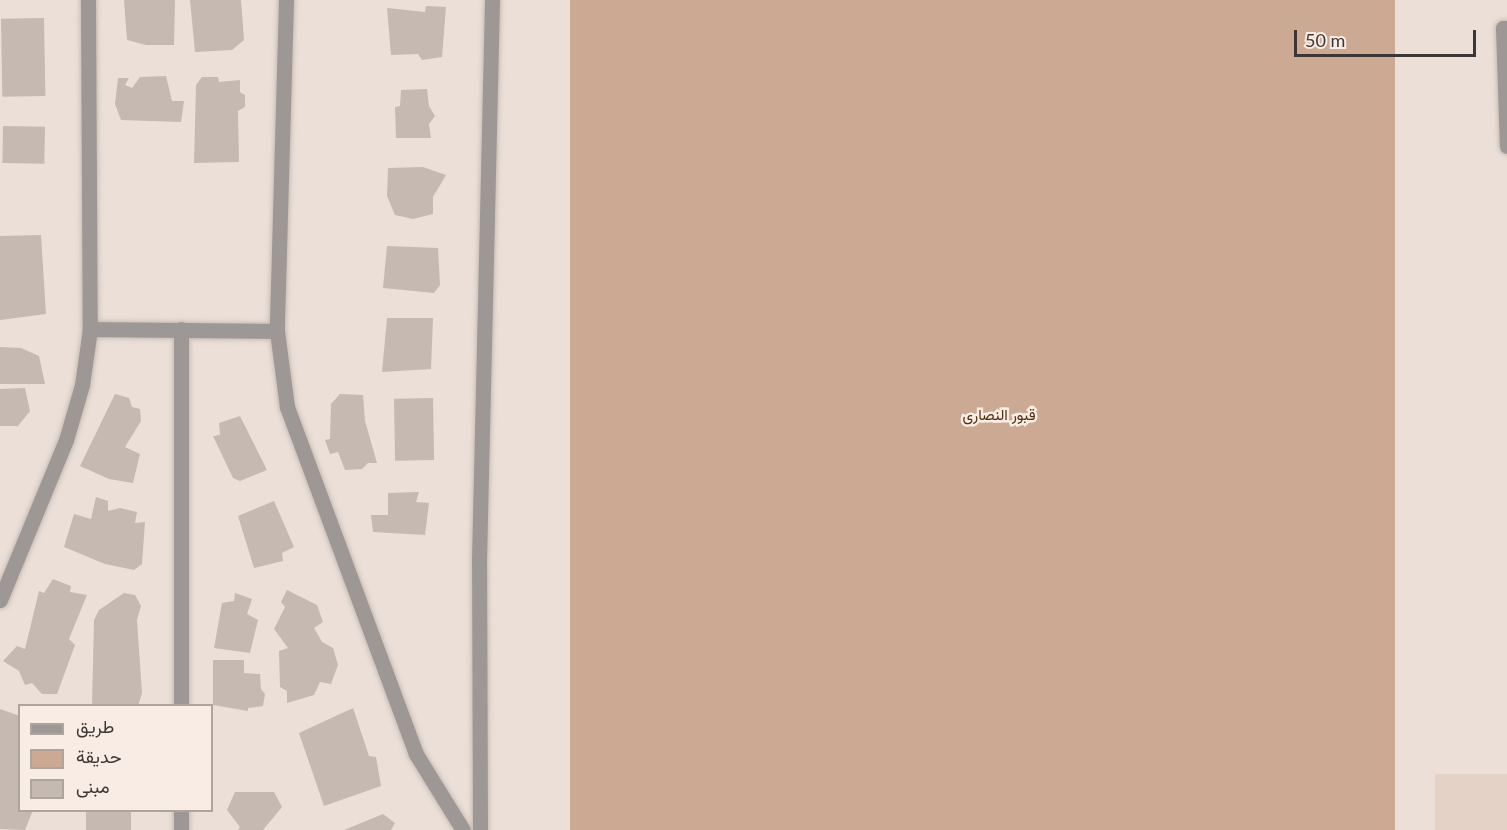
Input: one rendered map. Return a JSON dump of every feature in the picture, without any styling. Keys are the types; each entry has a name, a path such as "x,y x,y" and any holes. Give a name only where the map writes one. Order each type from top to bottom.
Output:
{"street":[{"path":"0,600 66,440 82,385 90,329 88,0"},
{"path":"286,0 277,331 287,407 305,462 416,754 463,830"},
{"path":"480,830 479,561 492,0"},
{"path":"1507,28 1503,28 1507,146"},
{"path":"90,329 181,328 277,331"},
{"path":"181,328 181,704"},
{"path":"181,812 181,830"}],"shaded area":[{"path":"1435,774 1507,774 1507,830 1435,830"}],"green space":[{"name":"قبور النصارى","path":"570,0 1395,0 1395,830 570,830"}],"building":[{"path":"124,0 175,0 174,45 146,45 127,40"},
{"path":"190,0 241,0 244,40 232,50 195,52"},
{"path":"426,6 446,7 442,57 422,60 418,54 391,55 387,8 425,12"},
{"path":"44,18 45,96 2,97 1,19"},
{"path":"166,76 172,101 184,101 181,122 121,120 115,104 118,78 129,78 125,85 132,88 140,77"},
{"path":"202,77 218,77 219,82 240,80 240,92 245,95 245,107 238,111 239,162 194,163 196,85"},
{"path":"427,89 429,106 435,116 429,124 431,138 396,138 395,107 400,106 401,90"},
{"path":"3,126 45,127 44,164 2,163"},
{"path":"423,167 446,175 433,197 433,214 413,219 395,215 387,196 388,168"},
{"path":"41,235 46,314 0,320 0,236"},
{"path":"387,246 438,248 440,285 434,293 383,288"},
{"path":"387,318 433,318 431,369 382,372"},
{"path":"0,347 21,348 39,356 45,384 0,384"},
{"path":"25,388 30,411 18,426 0,426 0,389"},
{"path":"115,394 129,398 132,407 140,409 141,421 125,447 140,454 133,483 109,479 80,466"},
{"path":"340,394 363,395 365,421 377,463 368,463 362,469 345,470 338,452 330,454 325,440 330,439 331,404"},
{"path":"433,398 434,460 395,461 394,399"},
{"path":"240,416 267,470 240,481 233,478 213,436 220,435 219,423"},
{"path":"419,492 416,502 429,503 425,535 373,532 371,515 388,515 388,493"},
{"path":"96,497 108,501 108,511 120,508 137,512 135,523 145,522 142,564 134,570 105,564 64,547 74,514 91,519"},
{"path":"274,501 294,547 282,553 283,561 254,568 238,516"},
{"path":"53,579 71,586 70,592 87,595 69,639 75,645 57,694 42,694 32,683 25,685 19,671 3,661 17,646 25,649 39,591 44,593"},
{"path":"287,590 317,605 323,622 314,628 322,642 333,648 338,665 331,684 320,682 314,695 287,703 287,691 280,687 279,651 288,648 274,629 285,607 281,602"},
{"path":"124,593 135,595 141,606 137,620 142,693 139,704 92,704 94,620 99,610"},
{"path":"235,593 252,599 247,614 258,620 250,653 214,648 222,603 234,601"},
{"path":"213,660 244,660 244,673 260,674 261,689 265,694 263,706 248,708 248,711 213,705"},
{"path":"353,708 369,756 376,757 381,786 324,806 299,733"},
{"path":"0,709 18,715 18,812 32,812 25,830 0,829"},
{"path":"235,792 274,792 282,807 263,830 238,830 240,827 227,810"},
{"path":"86,812 131,812 131,830 86,830"},
{"path":"383,814 395,823 391,830 344,830"}]}
